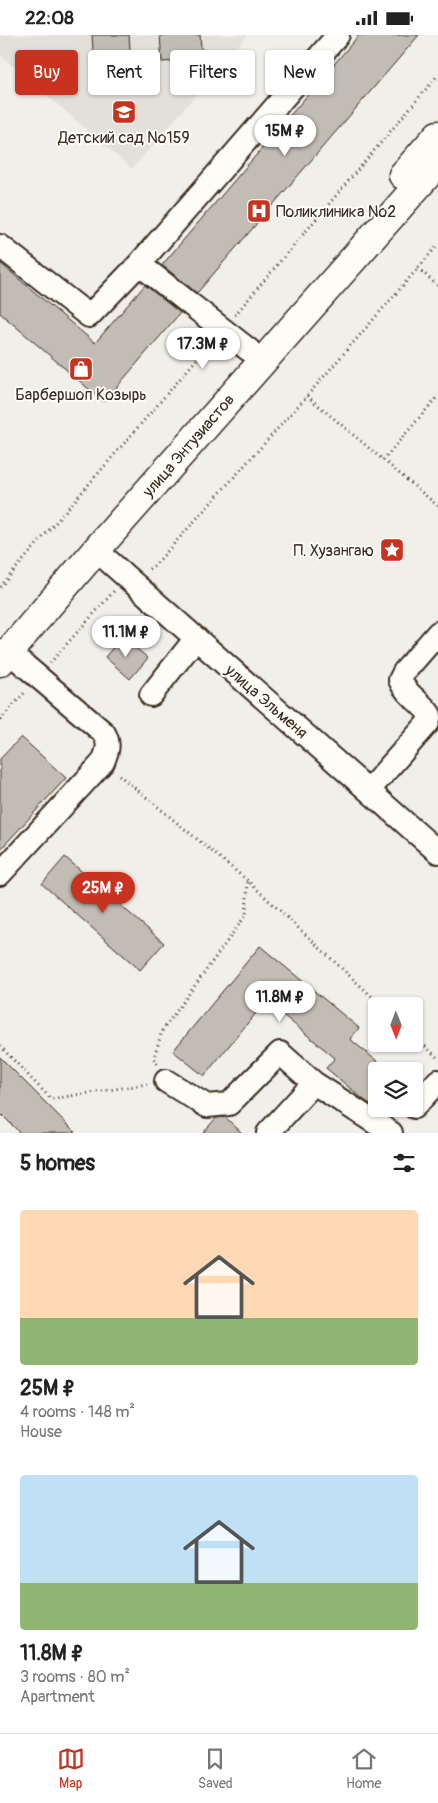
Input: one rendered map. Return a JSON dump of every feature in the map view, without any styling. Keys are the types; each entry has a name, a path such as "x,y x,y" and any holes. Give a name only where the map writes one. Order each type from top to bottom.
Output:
{"main road":[{"name":"улица Энтузиастов","path":"3,649 96,550 438,135"},
{"name":"улица Энтузиастов","path":"3,649 256,355 438,163"}],"street":[{"path":"0,246 89,317 139,264 338,35"},
{"path":"139,264 256,355"},
{"name":"улица Эльменя","path":"96,550 369,790 434,841"},
{"path":"369,790 428,723 430,715 403,687 400,680 404,672 438,633"},
{"path":"151,695 196,638"},
{"path":"0,874 103,762 108,751 108,741 104,733 3,649"},
{"path":"166,1081 207,1106 229,1104 280,1053 314,1083 390,1133 405,1117"},
{"path":"423,1097 438,1081"},
{"path":"268,1133 314,1083"}],"path":[{"path":"145,571 155,565 307,396 438,245"},
{"path":"418,268 438,286"},
{"path":"307,396 438,506"},
{"path":"384,460 438,396"},
{"path":"0,720 113,591 119,590"},
{"path":"103,762 248,881 372,997"},
{"path":"0,1046 51,1099 166,1081 154,1058 162,1031 246,915 248,881"},
{"path":"423,1044 438,1058"}],"shaded area":[{"path":"0,35 248,35 235,50 170,50 170,95 196,95 132,169 46,95 78,95 78,50 15,50 15,68 0,55"}],"building":[{"path":"92,35 129,35 130,50 93,50"},
{"path":"160,35 200,35 201,50 170,50 170,61 162,62"},
{"path":"359,35 419,35 197,293 162,265 308,95 334,95 334,64"},
{"path":"0,263 95,343 145,285 180,313 104,402 0,313"},
{"path":"122,637 148,658 130,679 105,657"},
{"path":"21,737 66,778 0,850 0,759"},
{"path":"65,857 164,943 140,970 42,884"},
{"path":"260,946 359,1028 350,1039 378,1062 368,1062 368,1103 326,1068 335,1058 266,1001 204,1076 173,1051"},
{"path":"0,1057 76,1133 20,1133 0,1113"},
{"path":"225,1117 242,1133 203,1133 216,1118"}],"place":[{"name":"Детский сад №159","path":"124,112"},
{"name":"Поликлиника №2","path":"259,211"},
{"name":"Барбершоп Козырь","path":"81,369"},
{"name":"П. Хузангаю","path":"392,550"}]}
